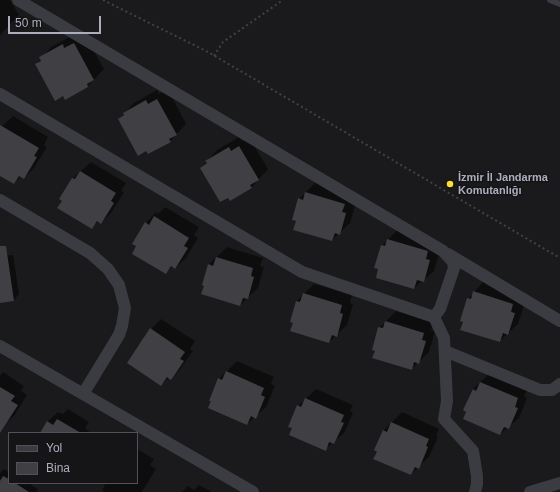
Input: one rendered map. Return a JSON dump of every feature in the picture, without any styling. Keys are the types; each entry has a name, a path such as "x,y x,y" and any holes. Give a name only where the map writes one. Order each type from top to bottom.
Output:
{"street":[{"path":"18,0 560,321"},
{"path":"0,94 302,272 434,317 444,338 447,401 444,419 473,451 477,476 475,492"},
{"path":"0,200 90,253 108,269 119,285 125,308 122,326 119,335 83,394"},
{"path":"434,317 440,309 454,268 453,262 443,251"},
{"path":"0,346 253,492"},
{"path":"445,351 540,390 552,390 560,384"},
{"path":"530,492 560,482"}],"lane":[{"path":"550,0 560,4"}],"path":[{"path":"103,0 214,56 560,258"},
{"path":"214,56 223,42 283,0"}],"building":[{"path":"74,43 94,80 87,84 88,87 65,100 63,96 55,101 35,64 41,61 39,57 63,44 64,48"},
{"path":"157,99 177,135 169,139 171,142 148,154 146,151 138,156 118,119 124,115 123,113 146,100 148,104"},
{"path":"0,125 39,148 34,156 37,157 24,179 19,176 14,184 0,176"},
{"path":"239,146 259,180 250,185 252,188 230,201 228,198 220,202 200,168 207,163 205,161 229,147 231,151"},
{"path":"80,171 116,193 111,201 114,203 101,224 97,221 92,229 57,208 62,201 59,199 72,178 75,179"},
{"path":"305,192 345,204 342,212 346,213 340,235 335,233 332,241 293,230 296,221 292,220 298,198 303,200"},
{"path":"154,216 189,238 184,246 188,248 175,269 171,266 166,274 132,254 136,246 132,244 145,222 149,225"},
{"path":"387,239 428,251 426,259 430,260 424,282 417,280 414,289 376,278 378,269 374,268 381,245 385,246"},
{"path":"0,246 6,246 14,301 0,303"},
{"path":"216,257 253,268 251,276 254,277 248,299 243,298 240,306 201,294 208,264 213,266"},
{"path":"473,291 513,304 511,312 515,313 508,335 503,333 500,342 460,330 463,322 460,321 467,298 471,299"},
{"path":"303,293 342,305 340,313 343,314 337,337 332,335 329,343 290,331 293,323 290,322 296,301 300,302"},
{"path":"385,321 424,333 422,340 426,341 419,364 414,362 412,370 372,358 375,351 372,350 378,327 383,328"},
{"path":"150,328 185,352 180,359 184,361 171,380 167,377 161,386 127,363"},
{"path":"226,371 264,388 261,395 265,397 256,419 251,416 247,425 208,408 211,401 209,401 218,378 222,380"},
{"path":"480,382 518,398 515,407 518,408 509,429 504,427 500,435 463,419 466,412 463,410 473,389 476,391"},
{"path":"0,387 15,396 11,401 18,405 0,433"},
{"path":"305,398 344,415 341,422 344,423 334,444 329,442 326,451 289,435 292,428 288,427 297,405 301,407"},
{"path":"57,419 79,432 41,432 47,421 53,425"},
{"path":"391,422 429,439 426,446 428,447 419,469 415,467 411,475 373,459 377,452 374,450 383,430 387,432"},
{"path":"3,476 8,478 8,484 17,484 29,492 0,492 0,481"}],"place":[{"name":"İzmir İl Jandarma Komutanlığı","path":"450,184"}]}
